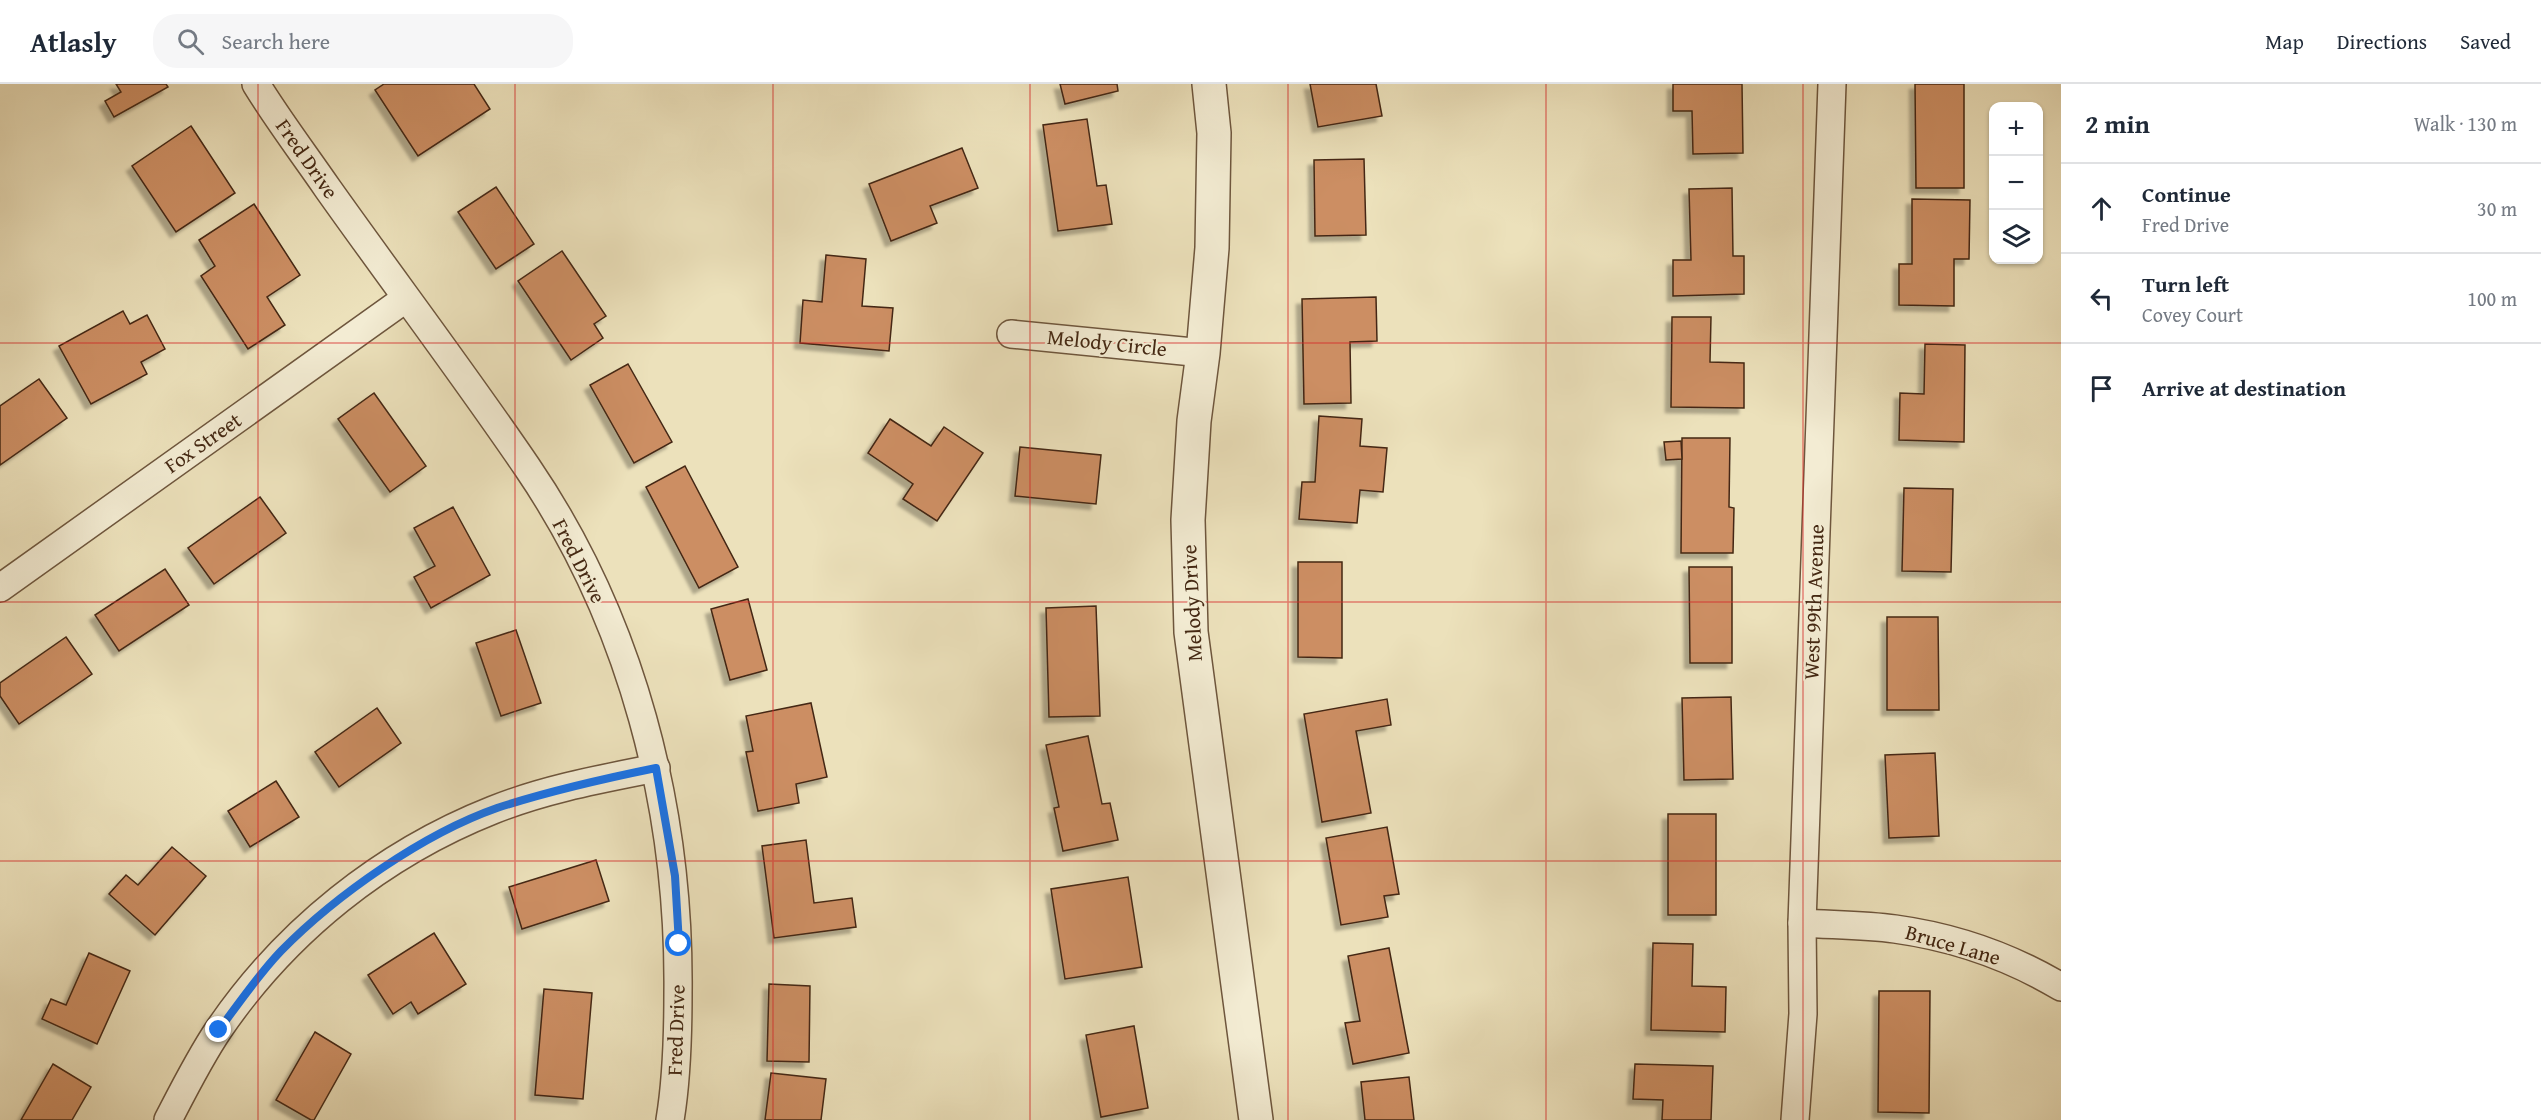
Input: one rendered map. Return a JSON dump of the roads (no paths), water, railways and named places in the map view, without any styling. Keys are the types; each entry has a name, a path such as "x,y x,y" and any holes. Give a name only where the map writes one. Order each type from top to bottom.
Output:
{"street":[{"name":"Fred Drive","path":"256,84 405,299 528,469 563,527 598,594 624,658 656,768 675,876 679,944 678,1046 670,1120"},
{"name":"Melody Drive","path":"1209,84 1214,133 1212,237 1203,353 1194,421 1188,520 1191,632 1256,1120"},
{"name":"West 99th Avenue","path":"1795,1120 1803,1014 1802,923 1832,84"},
{"name":"Fox Street","path":"0,588 405,299"},
{"name":"Melody Circle","path":"1011,334 1203,353"},
{"path":"168,1120 219,1030 254,982 309,925 370,876 411,850 495,809 567,787 656,768"},
{"name":"Bruce Lane","path":"1802,923 1894,929 1953,940 2009,961 2061,987"}]}
